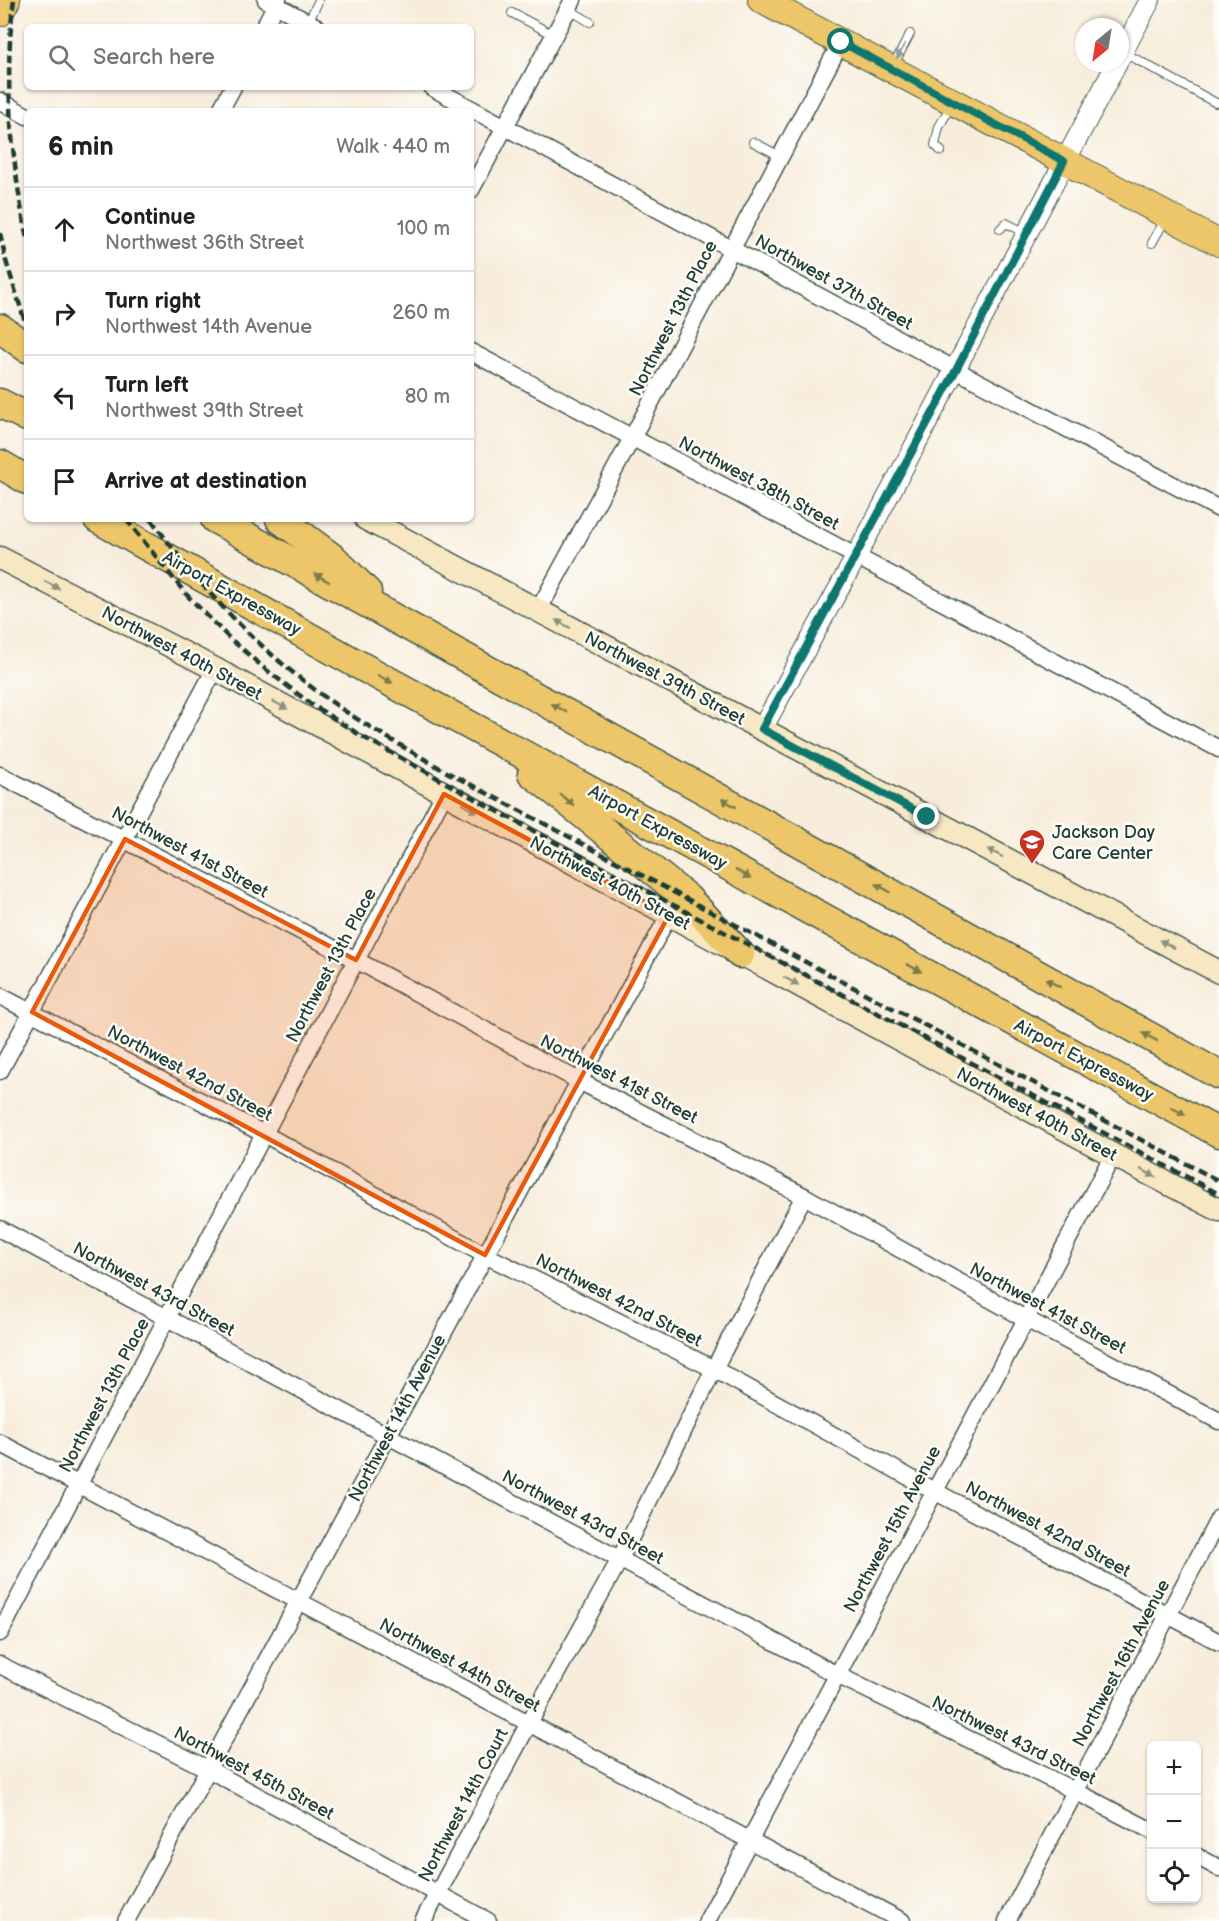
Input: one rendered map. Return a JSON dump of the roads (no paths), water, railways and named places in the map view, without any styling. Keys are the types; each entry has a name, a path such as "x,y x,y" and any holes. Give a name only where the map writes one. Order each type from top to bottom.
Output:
{"highway":[{"path":"0,328 24,346"},
{"path":"0,403 24,415"},
{"path":"0,464 24,478"},
{"name":"Airport Expressway","path":"103,522 1219,1133"},
{"path":"220,522 1219,1076"},
{"path":"284,522 334,559 392,617"},
{"path":"434,705 542,780 651,867 687,898 740,954"}],"main road":[{"path":"0,13 7,0"},
{"path":"761,0 1219,243"},
{"path":"0,318 24,331"},
{"name":"Northwest 39th Street","path":"372,522 762,729 1216,964"},
{"name":"Northwest 40th Street","path":"0,558 215,669 1113,1155 1219,1210"}],"street":[{"path":"1129,40 1150,0"},
{"path":"265,24 273,2 310,24"},
{"path":"474,185 570,5"},
{"name":"Northwest 13th Place","path":"538,611 841,42"},
{"path":"762,729 956,370 1112,72"},
{"path":"222,108 230,90"},
{"name":"Northwest 37th Street","path":"437,90 471,108"},
{"path":"0,101 24,114"},
{"name":"Northwest 37th Street","path":"474,109 956,370 1219,509"},
{"name":"Northwest 38th Street","path":"474,354 1219,749"},
{"path":"0,1071 215,669"},
{"name":"Northwest 41st Street","path":"0,775 356,960 579,1081 804,1196 1026,1319 1219,1421"},
{"name":"Northwest 13th Place","path":"0,1633 444,794"},
{"name":"Northwest 14th Avenue","path":"126,1921 669,915"},
{"name":"Northwest 42nd Street","path":"0,996 264,1134 485,1255 714,1369 934,1491 1219,1642"},
{"name":"Northwest 15th Avenue","path":"707,1921 1113,1155"},
{"name":"Northwest 14th Court","path":"423,1921 528,1723 620,1559 714,1369 804,1196"},
{"name":"Northwest 43rd Street","path":"0,1229 837,1675 1147,1828"},
{"name":"Northwest 44th Street","path":"0,1443 902,1921"},
{"name":"Northwest 16th Avenue","path":"1007,1921 1219,1518"},
{"name":"Northwest 45th Street","path":"0,1665 208,1769 488,1921"},
{"path":"1201,1858 1219,1868"}],"lane":[{"path":"312,24 318,2"},
{"path":"570,5 590,22"},
{"path":"512,13 554,35"},
{"path":"891,69 910,34"},
{"path":"1129,61 1216,103"},
{"path":"941,151 935,145 939,127 953,102"},
{"path":"753,142 780,156"},
{"path":"1152,243 1167,215"},
{"path":"1000,229 1006,224 1026,233"}],"railway":[{"path":"14,0 9,90 13,151 24,222"},
{"path":"0,233 24,318"},
{"path":"128,522 185,593 227,636 311,704 363,737 528,828 1219,1194"},
{"path":"153,522 207,590 249,634 294,673 364,724 445,771 1219,1181"}],"place":[{"name":"Jackson Day Care Center","path":"1032,865"}]}
